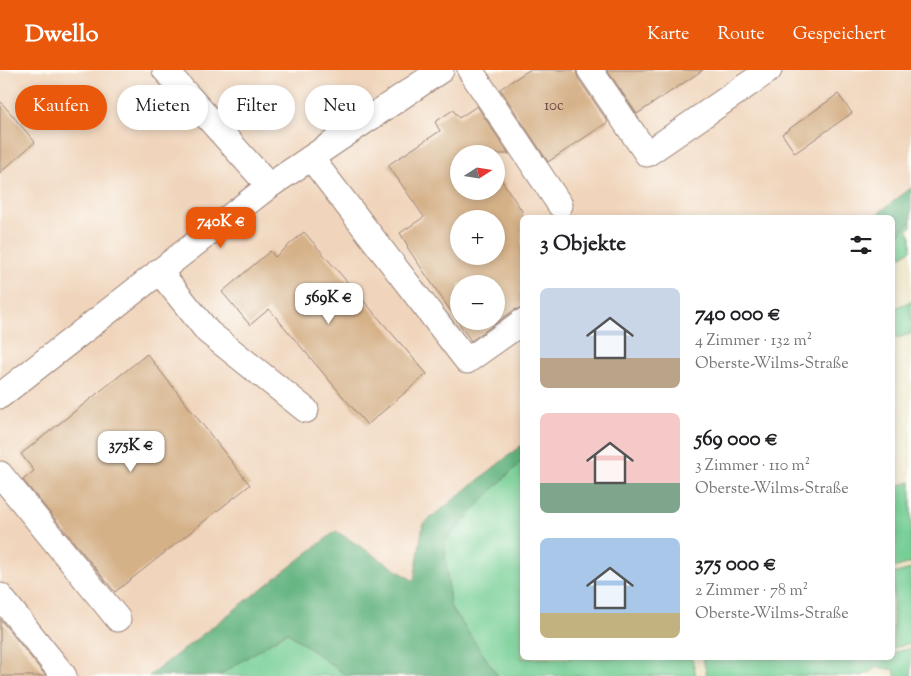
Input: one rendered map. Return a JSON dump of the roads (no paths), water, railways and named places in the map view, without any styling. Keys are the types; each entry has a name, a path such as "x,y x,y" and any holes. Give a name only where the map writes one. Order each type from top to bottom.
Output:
{"street":[{"path":"165,70 268,186"},
{"path":"0,396 268,186 441,70"},
{"path":"470,70 560,205"},
{"path":"590,70 647,154 770,70"},
{"path":"311,158 467,361 520,323"},
{"path":"159,272 208,332 306,410"},
{"path":"0,474 118,619"},
{"path":"0,596 64,676"}]}
